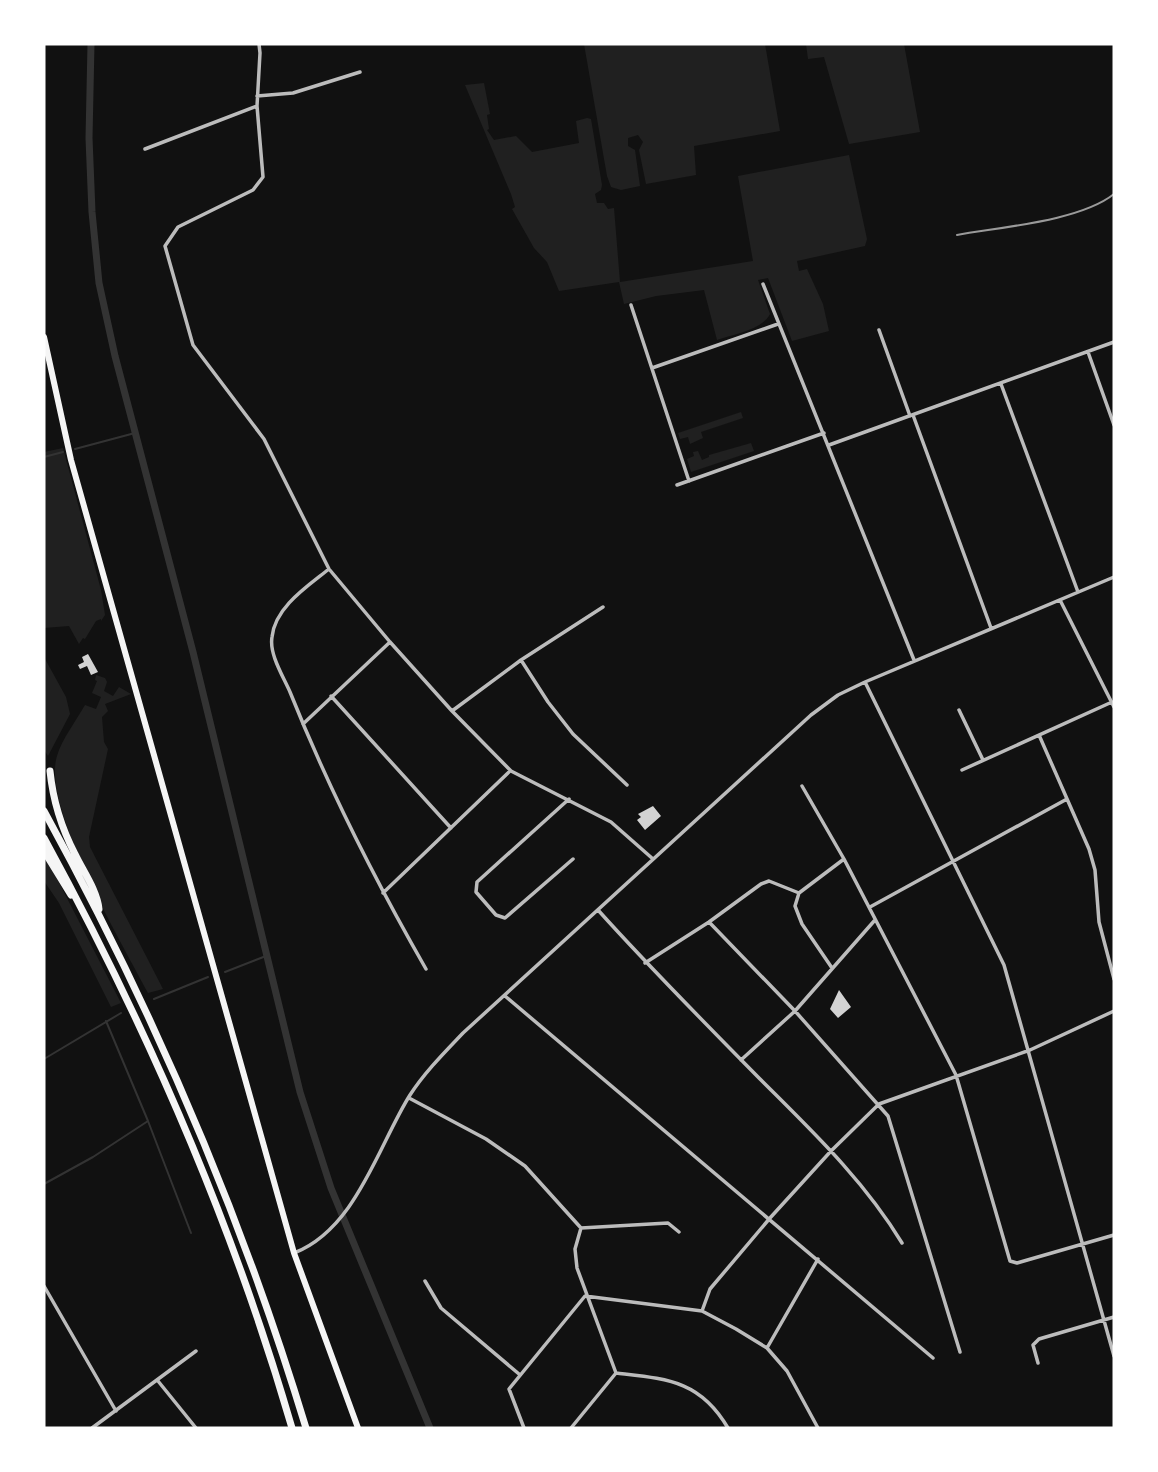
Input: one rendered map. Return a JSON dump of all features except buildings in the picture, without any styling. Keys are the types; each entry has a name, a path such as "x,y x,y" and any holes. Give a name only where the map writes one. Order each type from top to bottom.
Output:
{"highway":[{"path":"50,771 52,792 60,821 96,896 99,914"},
{"path":"44,811 99,914 155,1029 204,1142 237,1224 306,1428"},
{"path":"44,838 144,1036 185,1129 226,1233 292,1428"},
{"path":"44,851 65,888 78,901"}],"main road":[{"path":"44,337 78,485 295,1252 358,1428"}],"street":[{"path":"259,44 257,106 263,177 253,190 177,227 165,246 193,345 264,439 329,569 390,642 511,771 611,822 653,859"},
{"path":"257,96 293,93 360,72"},
{"path":"145,149 257,106"},
{"path":"763,284 914,660"},
{"path":"631,305 689,481"},
{"path":"652,368 778,324"},
{"path":"879,330 991,628"},
{"path":"829,445 1114,342"},
{"path":"1088,352 1114,425"},
{"path":"1001,384 1079,592"},
{"path":"677,485 824,433"},
{"path":"329,569 289,600 272,636 273,651 303,724 383,893 426,969"},
{"path":"295,1252 320,1238 351,1204 408,1097 423,1076 463,1033 811,715 838,695 865,682 1114,577"},
{"path":"1060,600 1114,707"},
{"path":"452,711 521,660 603,607"},
{"path":"303,724 390,642"},
{"path":"521,660 573,734 627,785"},
{"path":"865,682 1004,965 1114,1356"},
{"path":"331,696 452,828"},
{"path":"962,770 1112,702"},
{"path":"959,710 983,760"},
{"path":"1039,735 1092,859 1099,922 1114,979"},
{"path":"383,893 511,771"},
{"path":"802,786 844,859 956,1075 1010,1261 1017,1263 1114,1235"},
{"path":"569,799 477,882 476,892 496,915 505,918 573,859"},
{"path":"869,907 1067,799"},
{"path":"832,968 802,924 794,906 799,893 844,859"},
{"path":"645,963 709,922 761,884 769,881 799,893"},
{"path":"598,910 645,963 831,1151 885,1215 902,1243"},
{"path":"741,1060 794,1011 875,920"},
{"path":"709,922 794,1011 888,1116 960,1352"},
{"path":"505,996 933,1358"},
{"path":"702,1311 710,1289 770,1218 831,1151 879,1104 1030,1050 1114,1011"},
{"path":"408,1097 486,1139 525,1166 581,1228"},
{"path":"581,1228 668,1223 679,1232"},
{"path":"581,1228 575,1249 577,1268 585,1296 616,1373"},
{"path":"767,1348 818,1259"},
{"path":"425,1281 441,1308 519,1374"},
{"path":"44,1286 116,1411"},
{"path":"585,1296 702,1311 767,1348 787,1371 818,1428"},
{"path":"524,1428 509,1389 585,1296"},
{"path":"1038,1363 1033,1345 1039,1339 1114,1317"},
{"path":"92,1428 196,1351"},
{"path":"571,1428 616,1373"},
{"path":"616,1373 685,1385 718,1411 728,1428"},
{"path":"158,1381 196,1428"}],"shaded area":[{"path":"584,44 765,44 780,131 694,146 696,175 646,184 639,150 643,142 638,135 628,138 628,146 635,150 640,186 621,190 611,187"},
{"path":"806,44 904,44 920,132 849,144 824,57 808,59"},
{"path":"484,83 490,114 487,115 487,130 494,140 516,136 532,152 579,143 576,121 591,119 602,185 601,190 595,194 597,203 604,203 608,209 614,208 620,282 753,261 738,176 849,155 867,239 865,246 797,261 799,271 807,269 823,304 829,331 792,341 768,278 758,280 770,314 766,319 754,328 717,340 704,290 656,296 624,304 619,282 559,291 547,262 534,248 512,209 515,207 511,194 465,85"},
{"path":"741,412 743,418 701,432 703,438 690,444 688,437 680,439 678,433"},
{"path":"751,443 754,451 691,472 687,459 694,456 693,452 698,451 702,460 709,455"},
{"path":"63,448 101,590 105,615 101,621 96,621 79,644 69,626 44,628 44,452"},
{"path":"44,657 66,697 70,714 48,756 44,750"},
{"path":"96,675 105,678 107,682 104,691 113,696 119,687 131,694 105,704 108,711 102,717 104,742 108,749 89,837 90,847 163,989 148,993 87,875 61,807 55,779 57,756 66,737 85,705 96,709 101,697 92,693 97,681"},
{"path":"44,855 121,1003 111,1007 59,903 44,881"}],"waterway":[{"path":"91,44 89,138 92,212 99,283 115,356 193,652 300,1092 331,1188 430,1428"},
{"path":"75,449 135,433"},
{"path":"44,457 63,452"},
{"path":"225,972 266,956"},
{"path":"154,999 208,977"},
{"path":"44,1059 121,1013"},
{"path":"106,1021 191,1233"},
{"path":"44,1184 93,1157 148,1121"}],"railway":[{"path":"957,235 1061,217 1081,211 1114,194"}]}
